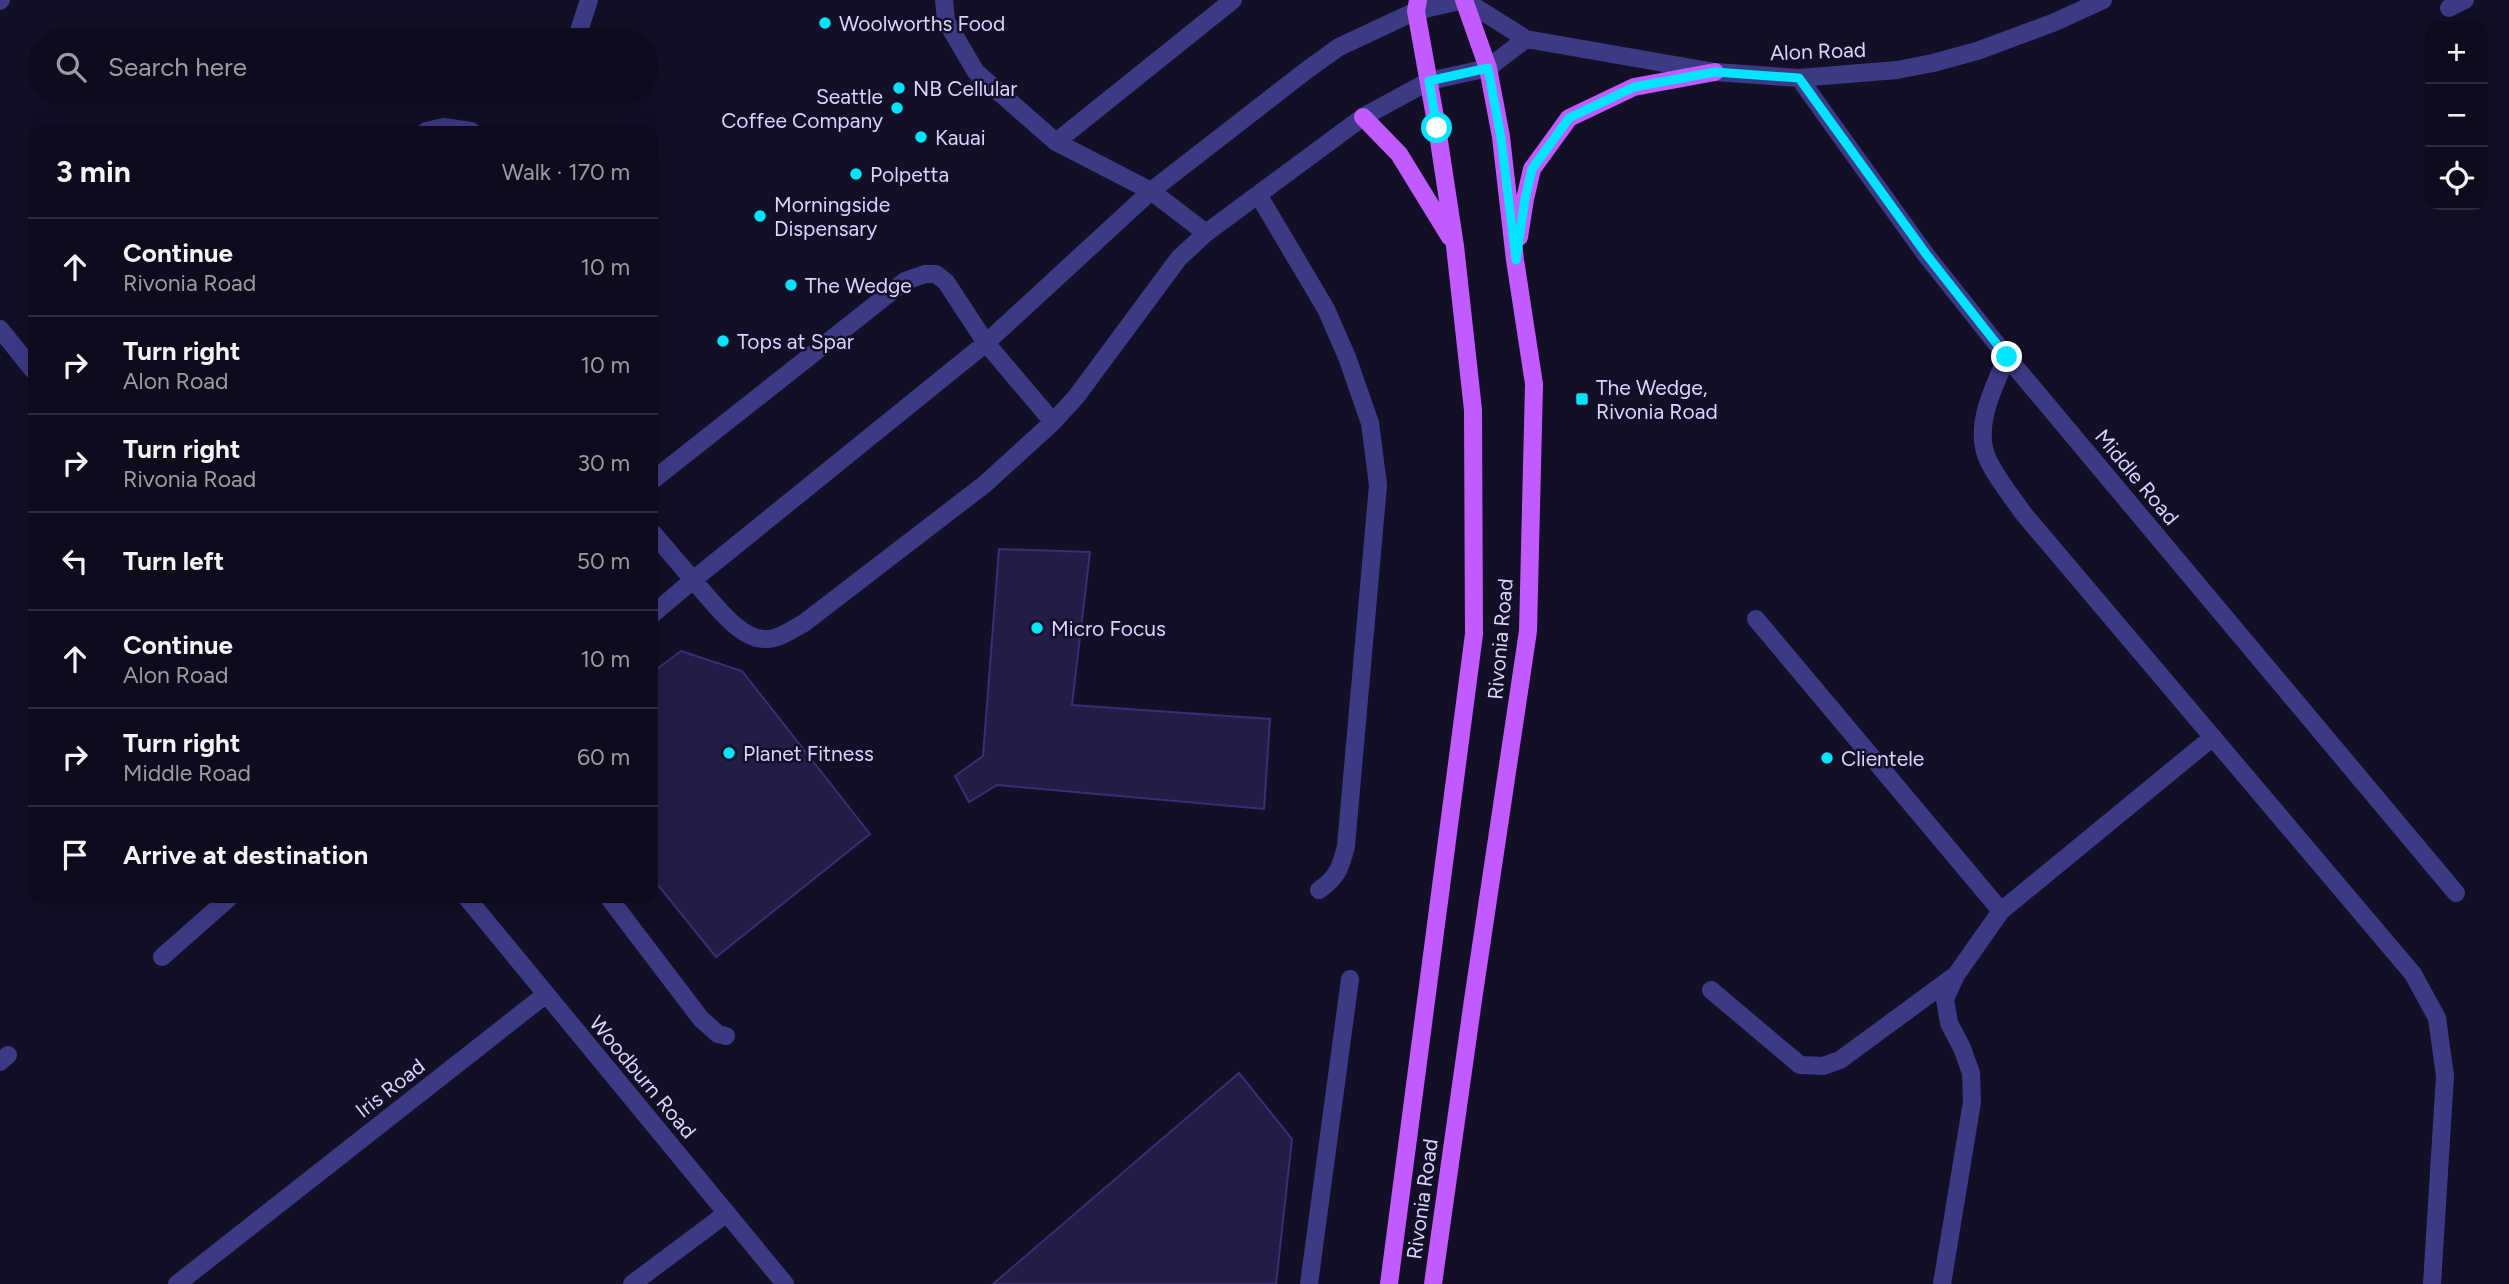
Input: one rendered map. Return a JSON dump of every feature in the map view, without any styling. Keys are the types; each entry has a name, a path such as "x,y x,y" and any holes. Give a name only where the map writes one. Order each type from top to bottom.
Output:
{"main road":[{"name":"Rivonia Road","path":"1433,1284 1472,999 1528,631 1534,384 1501,138 1488,68 1464,0"},
{"name":"Rivonia Road","path":"1389,1284 1474,634 1473,410 1455,246 1417,5"},
{"path":"1516,260 1532,169 1569,118 1634,87 1715,72"},
{"path":"1363,117 1399,154 1455,246"}],"street":[{"path":"580,28 589,0"},
{"path":"944,0 946,21 976,72 1056,142 1151,191 1206,233"},
{"path":"1056,142 1233,0"},
{"path":"658,610 986,343 1151,191 1339,47 1417,5 1464,0"},
{"name":"Alon Road","path":"1464,0 1525,39 1715,72 1799,78 1897,71 1933,63 2055,22 2103,0"},
{"path":"2449,8 2465,0"},
{"path":"658,539 743,633 765,640 782,635 804,623 985,484 1053,422 1076,397 1179,258 1206,233 1363,117 1429,81 1488,68 1525,39"},
{"name":"Middle Road","path":"1799,78 1926,254 2007,357 2456,893"},
{"path":"1259,196 1326,309 1347,357 1370,422 1378,485 1346,846 1340,870 1332,882 1319,890"},
{"path":"658,475 905,281 936,274 942,278 986,343 1053,422"},
{"path":"0,329 28,364"},
{"path":"2007,357 1987,403 1983,431 1988,461 2023,513 2413,974 2437,1018 2445,1076 2432,1284"},
{"path":"1756,619 2001,911"},
{"path":"1942,1284 1972,1102 1971,1073 1949,1023 1945,999 1956,975 2001,911 2213,737"},
{"path":"162,957 223,903"},
{"name":"Woodburn Road","path":"471,903 785,1284"},
{"path":"613,903 701,1019 718,1034 726,1036"},
{"path":"1711,989 1800,1065 1823,1066 1840,1060 1956,975"},
{"path":"1309,1284 1350,979"},
{"name":"Iris Road","path":"177,1284 545,995"},
{"path":"632,1284 727,1213"}],"building":[{"name":"Micro Focus","path":"999,549 1090,552 1072,705 1270,719 1264,809 997,785 969,802 955,776 983,756"},
{"name":"Planet Fitness","path":"681,651 742,671 870,834 716,957 658,885 658,668"},
{"path":"1239,1073 1292,1139 1276,1284 993,1284"}],"place":[{"name":"Woolworths Food","path":"825,23"},
{"name":"NB Cellular","path":"899,88"},
{"name":"Seattle Coffee Company","path":"897,108"},
{"name":"Kauai","path":"921,137"},
{"name":"Polpetta","path":"856,174"},
{"name":"Morningside Dispensary","path":"760,216"},
{"name":"The Wedge","path":"791,285"},
{"name":"Tops at Spar","path":"723,341"},
{"name":"The Wedge, Rivonia Road","path":"1582,399"},
{"name":"Micro Focus","path":"1037,628"},
{"name":"Planet Fitness","path":"729,753"},
{"name":"Clientele","path":"1827,758"}],"route":[{"path":"1437,128 1429,81 1488,68 1501,138 1516,260 1532,169 1569,118 1634,87 1715,72 1799,78 1926,254 2007,357"}]}
